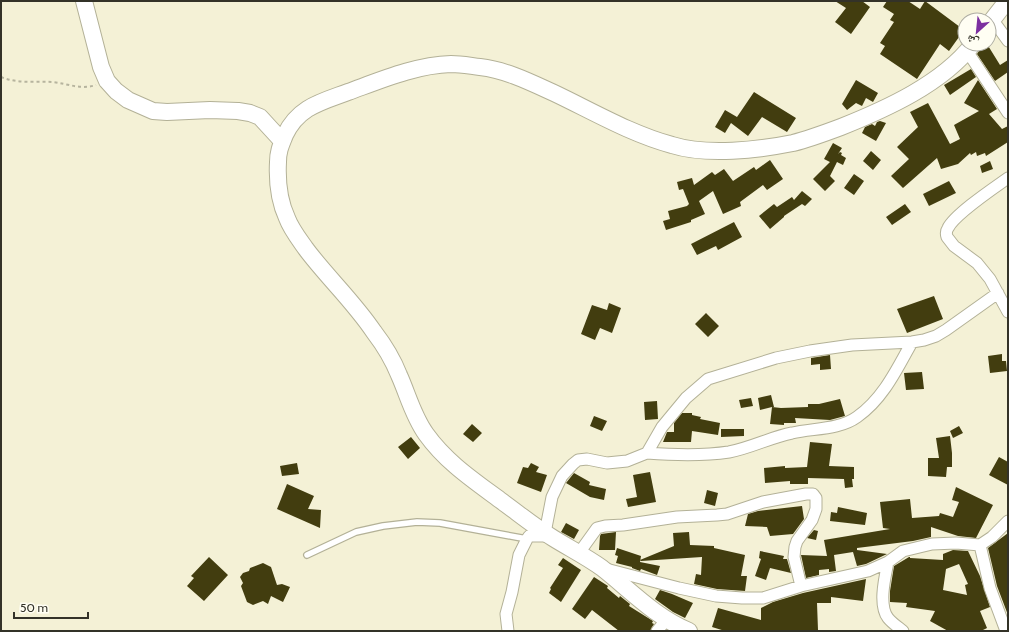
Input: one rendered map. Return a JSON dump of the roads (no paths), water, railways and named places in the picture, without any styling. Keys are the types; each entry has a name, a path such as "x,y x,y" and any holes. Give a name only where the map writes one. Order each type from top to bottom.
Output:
{"street":[{"path":"84,1 107,81 116,91 128,100 154,112 210,110 250,113 260,117 282,141"},
{"path":"997,14 1007,1"},
{"path":"997,28 1008,41"},
{"path":"689,631 678,627 662,625 641,601 600,567 547,534 454,465 443,455 416,418 399,373 378,336 364,316 311,256 294,233 285,216 277,183 278,149 289,127 300,113 316,104 395,75 435,66 454,64 484,67 508,73 635,132 675,147 700,150 735,151 768,147 796,142 865,117 929,84 965,52"},
{"path":"972,52 1008,113"},
{"path":"1008,178 960,214 948,226 946,237 954,246 977,263 998,293 1008,312"},
{"path":"647,453 662,427 686,398 708,379 776,358 810,351 852,346 912,342 936,336 998,293"},
{"path":"547,534 552,497 562,476 578,460 588,459 607,463 627,461 647,453 670,455 729,452 792,433 843,425 866,411 886,387 912,342"},
{"path":"579,553 597,528 677,517 727,514 763,502 813,494 816,496 816,509 812,520 797,541 794,557 800,586"},
{"path":"600,567 679,588 716,596 763,598 800,586 868,571 888,562 903,551 932,544 956,542 980,545 992,537 1008,521"},
{"path":"508,631 506,614 519,555 527,539 533,535 547,534"},
{"path":"980,545 990,588 1006,631"},
{"path":"888,562 883,598 885,610 888,618 903,631"}],"lane":[{"path":"308,555 356,532 382,526 416,522 440,523 527,539"}]}
